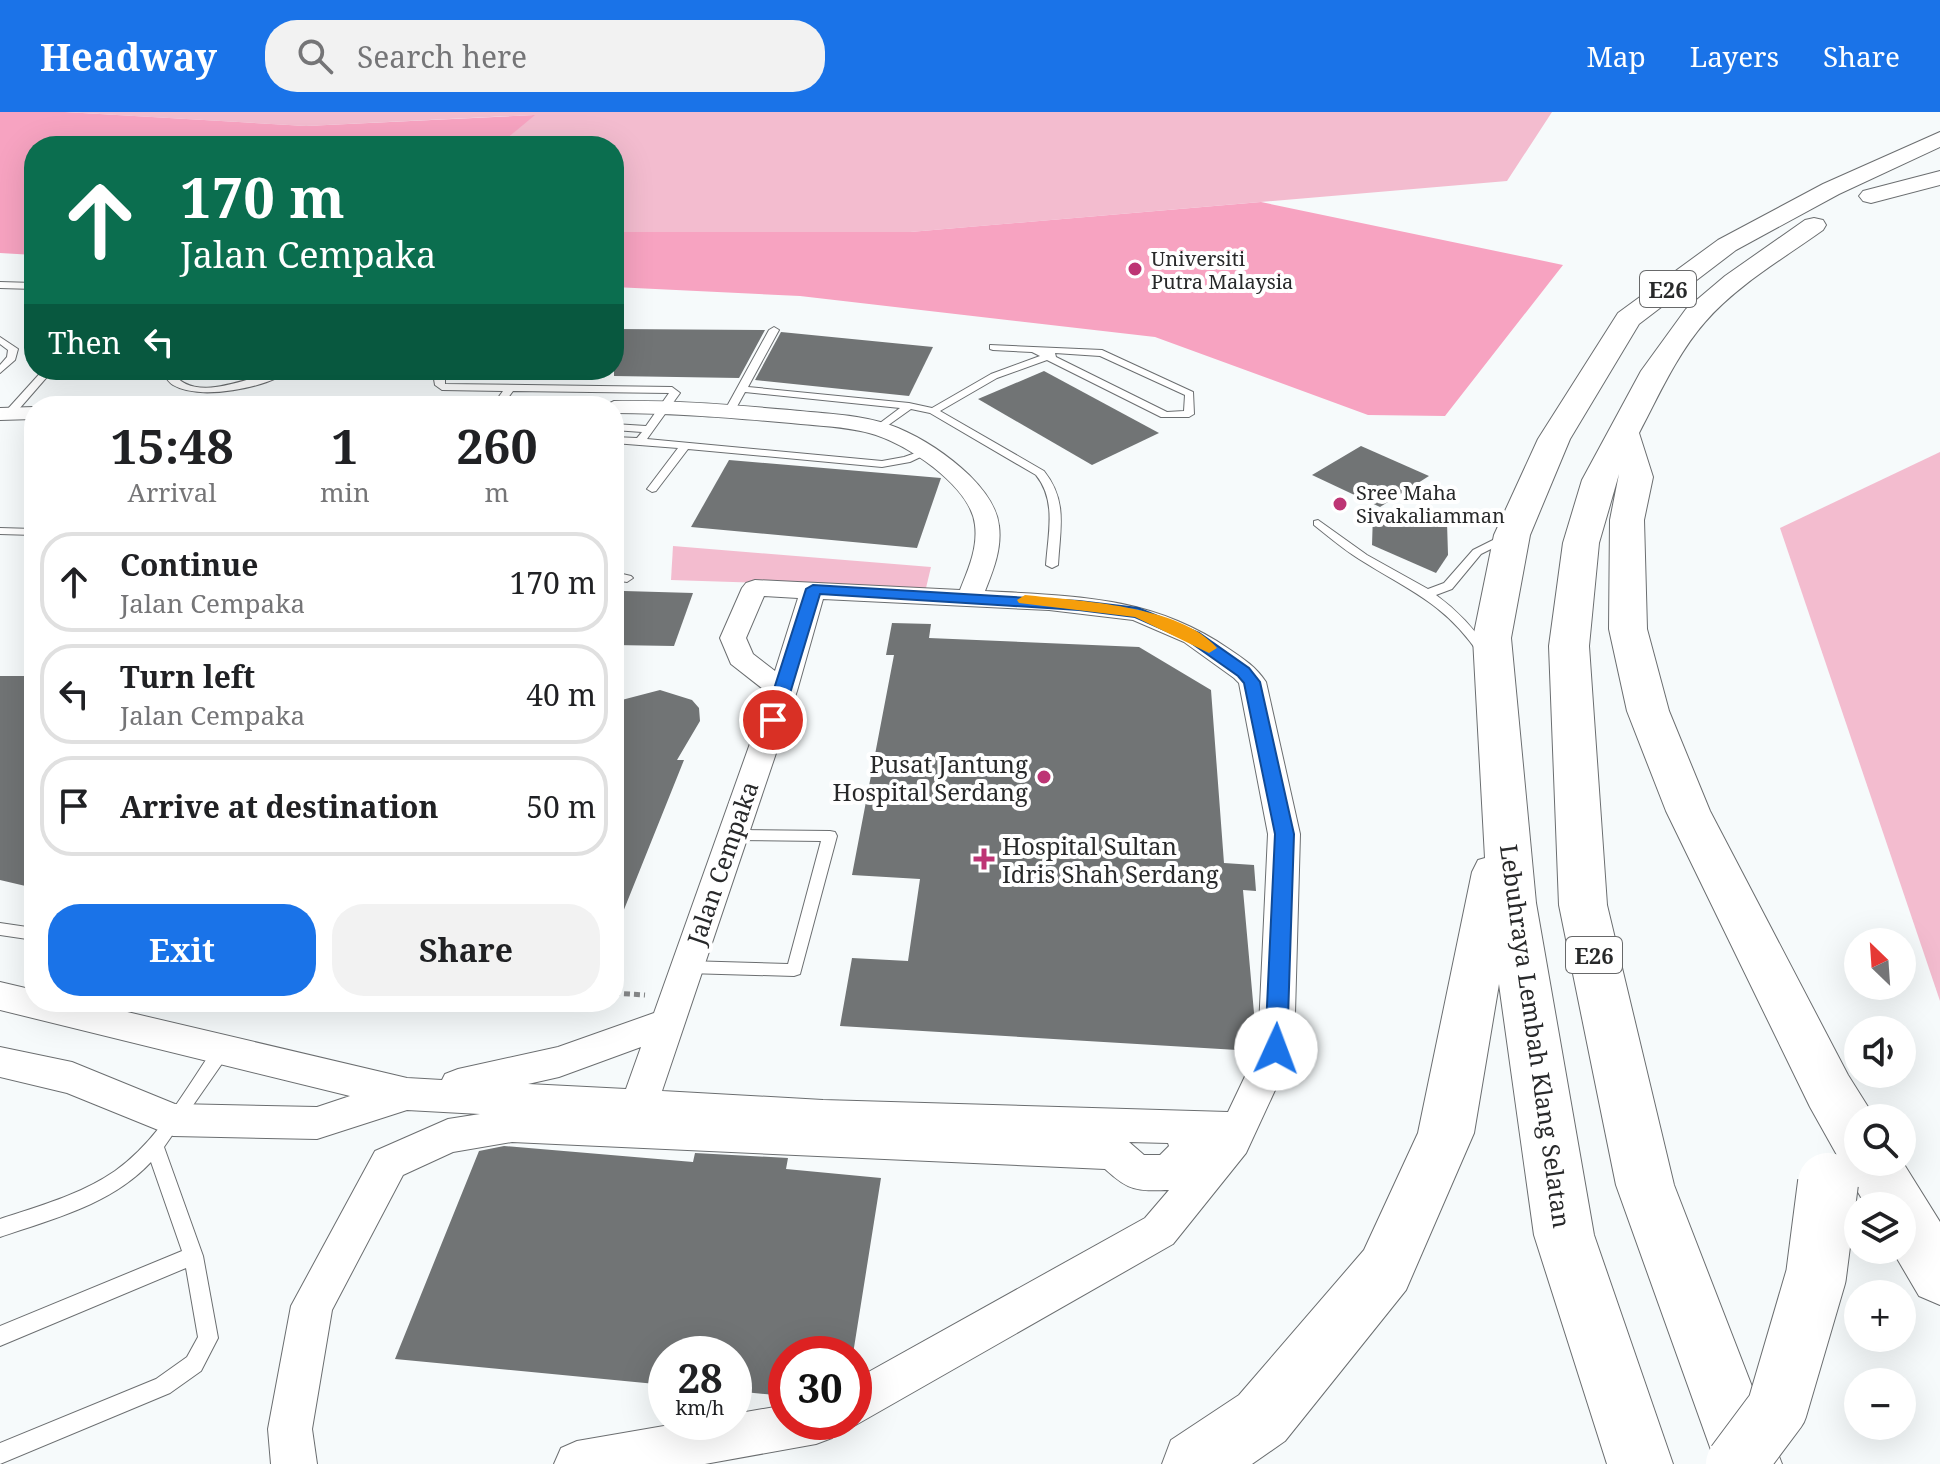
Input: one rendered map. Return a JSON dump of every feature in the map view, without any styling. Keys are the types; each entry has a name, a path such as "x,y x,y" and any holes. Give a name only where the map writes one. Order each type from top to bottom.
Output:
{"highway":[{"name":"Lebuhraya Lembah Klang Selatan","path":"1640,1464 1564,1235 1512,903 1492,638 1512,535 1554,439 1628,319 1727,245 1831,189 1940,139"},
{"name":"E26","path":"1749,1464 1645,1185 1583,905 1569,646 1581,543 1599,480 1623,432 1656,371 1696,315 1734,282 1807,229 1940,164"},
{"path":"1871,196 1940,178"},
{"path":"1623,432 1636,477 1627,520 1628,629 1648,711 1688,811 1829,1091 1844,1137"},
{"path":"1195,1464 1262,1418 1385,1270 1446,1133 1505,814"},
{"path":"1736,1464 1777,1409 1847,1176"},
{"path":"1867,1176 1884,1192"},
{"path":"1916,1236 1940,1276"}],"street":[{"path":"624,407 730,410 880,428 953,470 972,492 985,515 986,556 970,597"},
{"path":"783,691 741,658 733,638 755,588 1049,602 1138,613 1193,636 1244,672 1252,682 1284,834 1276,1049 1233,1141 1159,1231 872,1394"},
{"name":"Jalan Cempaka","path":"639,1105 783,691 813,589"},
{"path":"0,996 24,1000"},
{"path":"109,1013 222,1050 407,1094 823,1116 1238,1129"},
{"path":"0,1062 72,1078 164,1134 317,1123 407,1094 482,1081 559,1062 666,1023"},
{"path":"294,1464 290,1429 312,1306 389,1163 448,1136 512,1125 1113,1152 1137,1173 1169,1172 1190,1150 1180,1127"},
{"path":"577,1464 768,1430"}],"lane":[{"path":"0,285 24,286"},
{"path":"730,410 774,330"},
{"path":"0,340 13,349 12,358 0,370"},
{"path":"993,347 1031,348 1068,350 1115,357 1183,389 1192,398 1189,414 1165,415 1031,348"},
{"path":"933,411 994,376 1068,350"},
{"path":"5,414 38,380"},
{"path":"172,380 188,388 209,389 264,380"},
{"path":"438,380 442,387 667,388 675,393 640,441"},
{"path":"504,396 511,387"},
{"path":"742,389 933,411 1040,473 1051,484 1055,497 1052,565"},
{"path":"880,428 909,406"},
{"path":"624,428 649,429"},
{"path":"624,440 882,464 924,453"},
{"path":"652,489 685,445"},
{"path":"1318,523 1360,554 1430,593 1473,634 1495,675"},
{"path":"0,531 24,532"},
{"path":"1430,593 1448,586 1477,552 1512,535"},
{"path":"685,967 794,970 830,836 732,835"},
{"path":"0,929 24,933"},
{"path":"0,1228 106,1187 164,1134 222,1050"},
{"path":"0,1454 163,1386 194,1364 208,1338 193,1256 164,1134"},
{"path":"0,1336 193,1256"}],"shaded area":[{"path":"0,112 65,112 306,126 535,115 510,136 24,136 24,254 0,253"},
{"path":"65,112 1552,112 1507,181 910,232 624,232 624,136 509,136 533,115 306,126"},
{"path":"1261,202 1563,265 1445,416 1368,415 1155,337 800,296 624,287 624,232 910,232"},
{"path":"1940,452 1940,1001 1916,928 1780,528"},
{"path":"673,546 931,567 926,588 671,580"}],"building":[{"path":"624,329 765,330 739,378 624,376"},
{"path":"781,332 933,347 909,396 755,380"},
{"path":"1044,371 1159,433 1092,465 978,399"},
{"path":"1361,446 1429,476 1380,507 1312,475"},
{"path":"729,460 941,478 917,548 691,527"},
{"path":"1373,513 1447,522 1448,555 1436,573 1372,545"},
{"path":"624,591 693,593 674,646 624,645"},
{"name":"Pusat Jantung Hospital Serdang","path":"892,623 931,624 929,638 1139,647 1211,690 1224,863 1254,865 1256,891 1243,890 1256,1035 1254,1051 840,1026 852,958 908,961 920,879 852,875 894,655 886,655"},
{"path":"0,676 24,676 24,886 0,880"},
{"path":"660,690 692,700 699,708 700,721 677,760 684,760 624,910 624,699"},
{"path":"504,1146 693,1162 695,1153 788,1158 786,1169 881,1178 856,1336 768,1336 768,1394 752,1393 752,1336 648,1336 648,1383 395,1359 479,1151"}],"slow traffic":[{"path":"1025,600 1138,613 1193,636 1209,648"}],"place":[{"name":"Universiti Putra Malaysia","path":"1135,269"},
{"name":"Sree Maha Sivakaliamman","path":"1340,504"},
{"name":"Pusat Jantung Hospital Serdang","path":"1044,777"},
{"name":"Hospital Sultan Idris Shah Serdang","path":"984,859"}],"route":[{"path":"773,720 813,589 1079,605 1138,613 1193,636 1244,672 1252,682 1284,834 1276,1049"}]}
